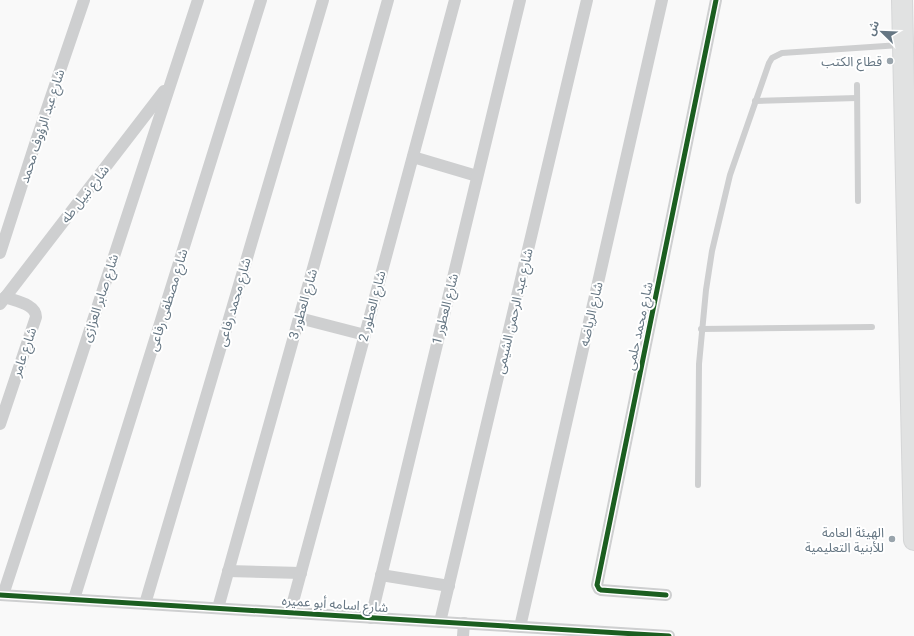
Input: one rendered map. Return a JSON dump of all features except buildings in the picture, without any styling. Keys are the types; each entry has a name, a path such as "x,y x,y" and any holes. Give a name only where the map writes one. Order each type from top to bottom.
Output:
{"main road":[{"path":"902,0 914,540"}],"street":[{"name":"شارع عبد الرؤوف محمد","path":"0,253 84,0"},
{"name":"شارع صابر العزازى","path":"1,595 198,0"},
{"name":"شارع مصطفى رفاعى","path":"74,600 261,0"},
{"name":"شارع محمد رفاعى","path":"145,604 323,0"},
{"name":"شارع العطور 3","path":"218,608 388,0"},
{"name":"شارع العطور 2","path":"290,613 455,0"},
{"name":"شارع العطور 1","path":"371,618 520,0"},
{"name":"شارع عبد الرحمن الشيمى","path":"440,622 587,0"},
{"name":"شارع الرياضه","path":"520,627 662,0"},
{"name":"شارع محمد حلمى","path":"666,595 601,590 598,589 597,585 716,0"},
{"name":"شارع نبيل طه","path":"3,301 170,84"},
{"path":"413,157 477,176"},
{"name":"شارع عامر","path":"0,424 36,317 35,312 31,308 3,301"},
{"path":"299,318 365,335"},
{"path":"228,571 301,573"},
{"path":"381,575 449,586"},
{"name":"شارع اسامه أبو عميره","path":"1,595 668,636"},
{"path":"463,636 464,623"}],"lane":[{"path":"698,485 699,364 701,329 706,290 720,213 730,175 769,63 772,58 782,53 903,44"},
{"path":"857,85 858,201"},
{"path":"755,101 857,98"},
{"path":"701,329 872,327"}],"cycle path":[{"path":"666,595 601,590 597,585 716,0"},
{"path":"0,595 669,636"}],"place":[{"name":"قطاع الكتب","path":"890,61"},
{"name":"الهيئة العامة للأبنية التعليمية","path":"892,539"}]}
